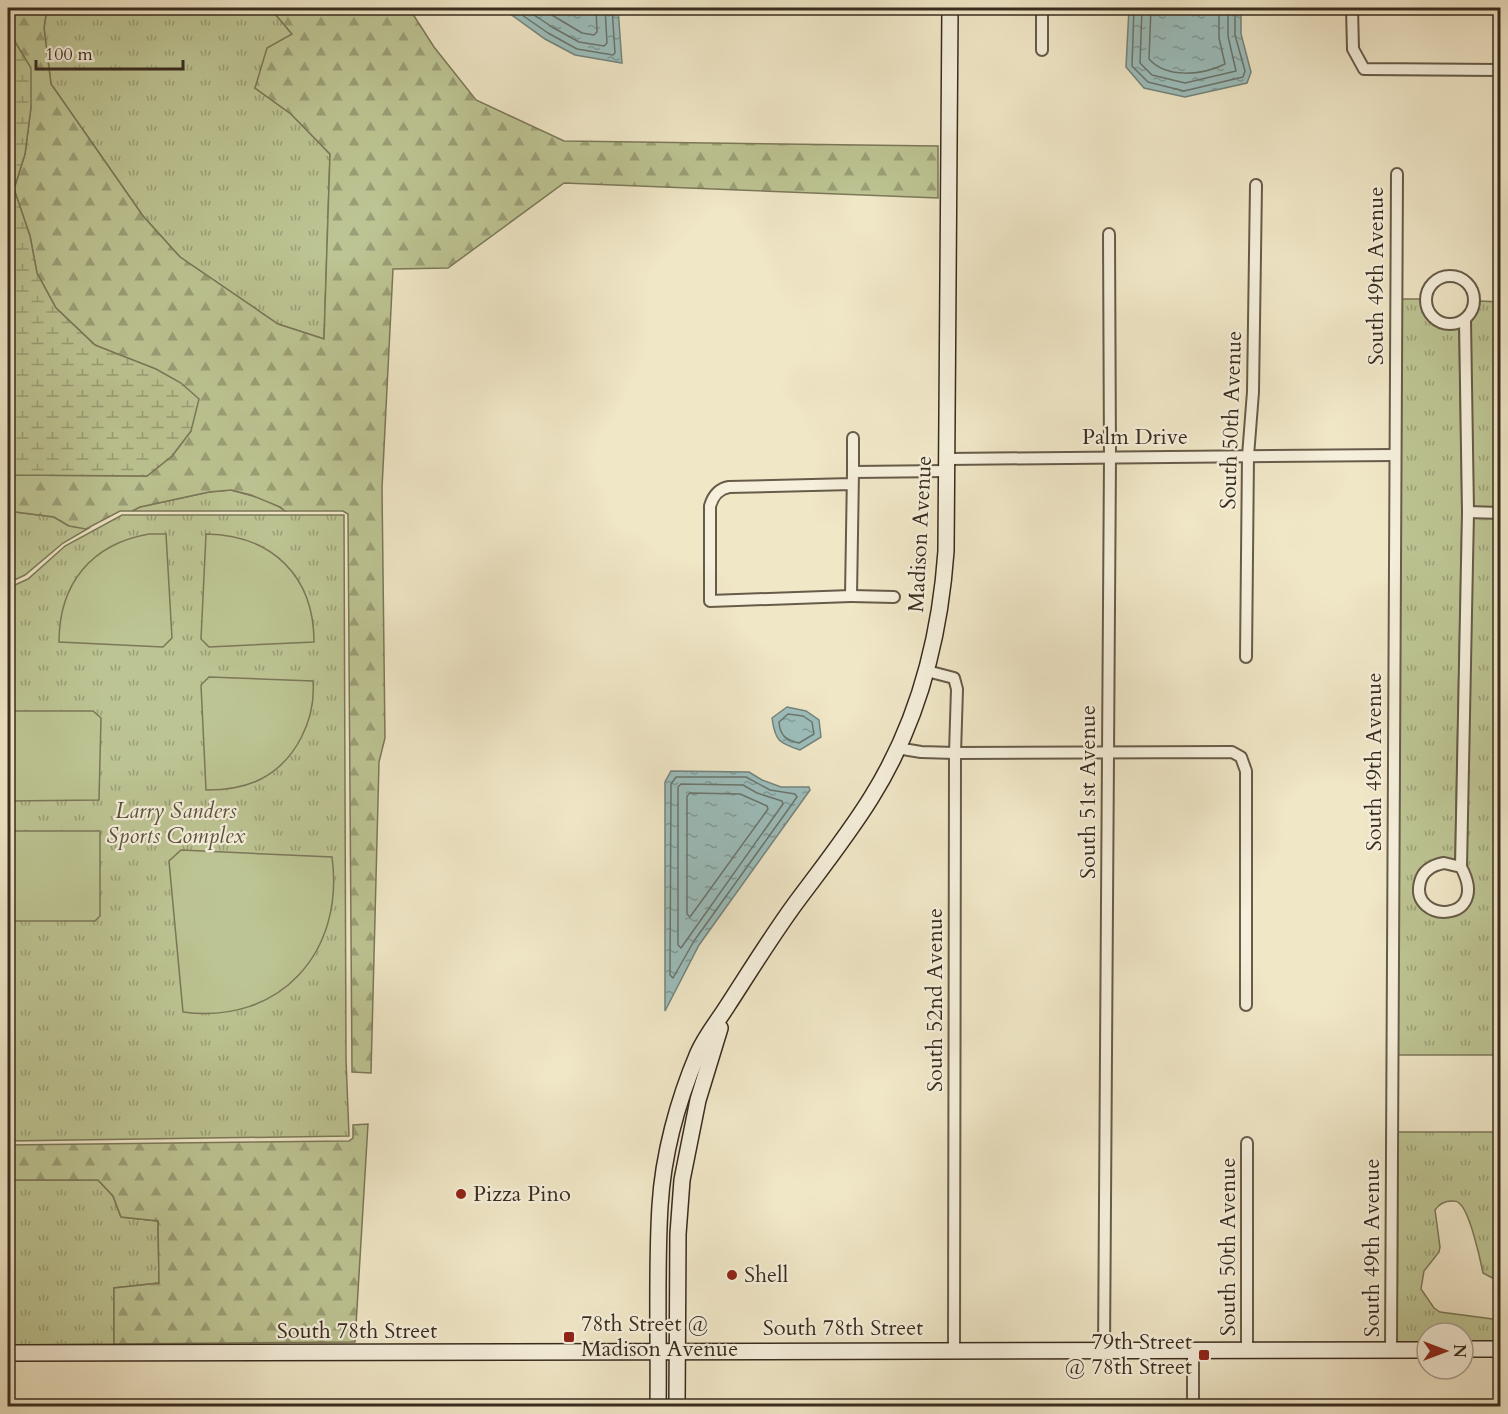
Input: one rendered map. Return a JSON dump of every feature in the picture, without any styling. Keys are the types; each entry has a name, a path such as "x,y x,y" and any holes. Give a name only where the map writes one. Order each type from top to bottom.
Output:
{"main road":[{"name":"Madison Avenue","path":"658,1407 660,1206 666,1163 680,1104 699,1052 728,1005 765,946 871,798 897,748 927,671 935,639 944,578 947,465 950,8"},
{"name":"Madison Avenue","path":"677,1407 678,1234 682,1180 704,1074 728,1005"},
{"path":"1475,1349 1500,1349"},
{"name":"South 78th Street","path":"8,1353 1415,1350"}],"street":[{"path":"1042,8 1042,50"},
{"path":"1352,8 1353,49 1364,69 1500,70"},
{"name":"South 49th Avenue","path":"1391,1350 1397,174"},
{"name":"South 50th Avenue","path":"1246,657 1248,456 1253,392 1256,185"},
{"name":"South 51st Avenue","path":"1104,1351 1110,457 1109,234"},
{"path":"1461,867 1444,863 1436,864 1423,874 1419,889 1425,904 1430,909 1447,913 1462,906 1469,891 1468,882 1461,867 1468,512 1465,320 1470,314 1474,299 1468,284 1462,279 1447,275 1433,282 1428,289 1426,305 1434,319 1449,325 1465,320"},
{"path":"851,596 853,438"},
{"name":"Palm Drive","path":"853,472 1110,457 1395,454"},
{"path":"852,484 723,488 713,497 710,512 710,601 851,596 894,597"},
{"path":"1468,512 1500,513"},
{"name":"South 52nd Avenue","path":"927,671 954,678 957,683 954,1350"},
{"path":"897,748 921,752 955,753 1232,752 1241,757 1246,771 1246,1005"},
{"name":"South 50th Avenue","path":"1247,1143 1247,1351"},
{"path":"1193,1351 1193,1407"}],"green space":[{"path":"8,8 47,8 44,28 51,84 143,216 180,257 278,324 324,339 330,154 291,114 255,88 267,48 292,34 270,8 409,8 434,47 476,100 564,141 938,146 938,198 564,183 448,268 393,269 382,488 385,738 379,762 371,1073 352,1072 348,514 343,511 285,511 251,495 231,490 209,492 140,507 132,511 120,511 86,529 69,526 54,517 8,511 8,475 147,476 172,456 191,431 120,356 95,345 56,308 37,273 30,236 14,189 25,154 31,107 14,40 8,33"},
{"path":"47,8 270,8 292,34 255,88 291,114 330,154 324,339 278,324 180,257 143,216 51,84 44,28"},
{"path":"8,33 31,68 31,107 25,154 14,189 30,236 37,273 56,308 95,345 156,369 181,383 199,399 191,431 172,456 147,476 8,475"},
{"path":"1402,299 1420,299 1424,314 1432,323 1444,328 1459,328 1462,512 1455,860 1440,859 1426,864 1417,875 1414,889 1420,906 1430,914 1442,917 1454,916 1464,910 1471,900 1472,885 1466,866 1473,518 1500,518 1500,1055 1398,1055"},
{"path":"1480,301 1500,302 1500,508 1473,508 1470,322 1479,309"},
{"path":"231,490 266,500 285,511 132,511 140,507 209,492"},
{"path":"8,511 54,517 69,526 89,528 63,543 25,575 8,583"},
{"name":"Larry Sanders Sports Complex","path":"122,515 344,515 346,1059 349,1136 8,1141 8,588 28,579 65,546"},
{"path":"149,534 166,534 172,638 163,647 59,642 60,621 65,602 82,570 110,547 128,539"},
{"path":"206,534 230,536 251,542 269,551 285,564 297,579 306,597 312,618 314,642 209,647 201,639"},
{"path":"209,677 313,681 311,710 294,750 273,771 248,785 206,790 201,685"},
{"path":"8,711 93,711 101,718 99,800 8,801"},
{"path":"8,831 100,831 100,916 95,921 8,921"},
{"path":"181,850 332,857 333,891 328,923 316,951 299,975 276,994 249,1007 218,1013 183,1012 169,861"},
{"path":"368,1124 355,1342 114,1344 114,1288 159,1283 158,1221 121,1217 113,1196 98,1180 8,1180 8,1145 349,1141 353,1138 353,1125"},
{"path":"1398,1132 1500,1132 1500,1282 1483,1273 1474,1236 1464,1209 1459,1203 1449,1201 1442,1203 1435,1210 1440,1247 1439,1252 1424,1271 1421,1289 1434,1308 1440,1312 1500,1320 1500,1344 1475,1344 1475,1321 1415,1321 1415,1345 1397,1345"},
{"path":"8,1180 98,1180 113,1196 121,1217 158,1221 159,1283 114,1288 114,1344 8,1345"}],"water":[{"path":"502,8 618,8 622,63 575,55 545,39"},
{"path":"1129,8 1241,8 1241,34 1251,72 1247,83 1185,97 1144,88 1126,67"},
{"path":"787,707 806,711 819,720 821,737 800,750 779,740 772,718"},
{"path":"671,771 749,772 781,787 809,787 810,790 699,945 665,1011 665,782"}],"place":[{"name":"Pizza Pino","path":"461,1194"},
{"name":"Shell","path":"732,1275"},
{"name":"78th Street @ Madison Avenue","path":"569,1337"},
{"name":"79th Street @ 78th Street","path":"1204,1355"}]}
